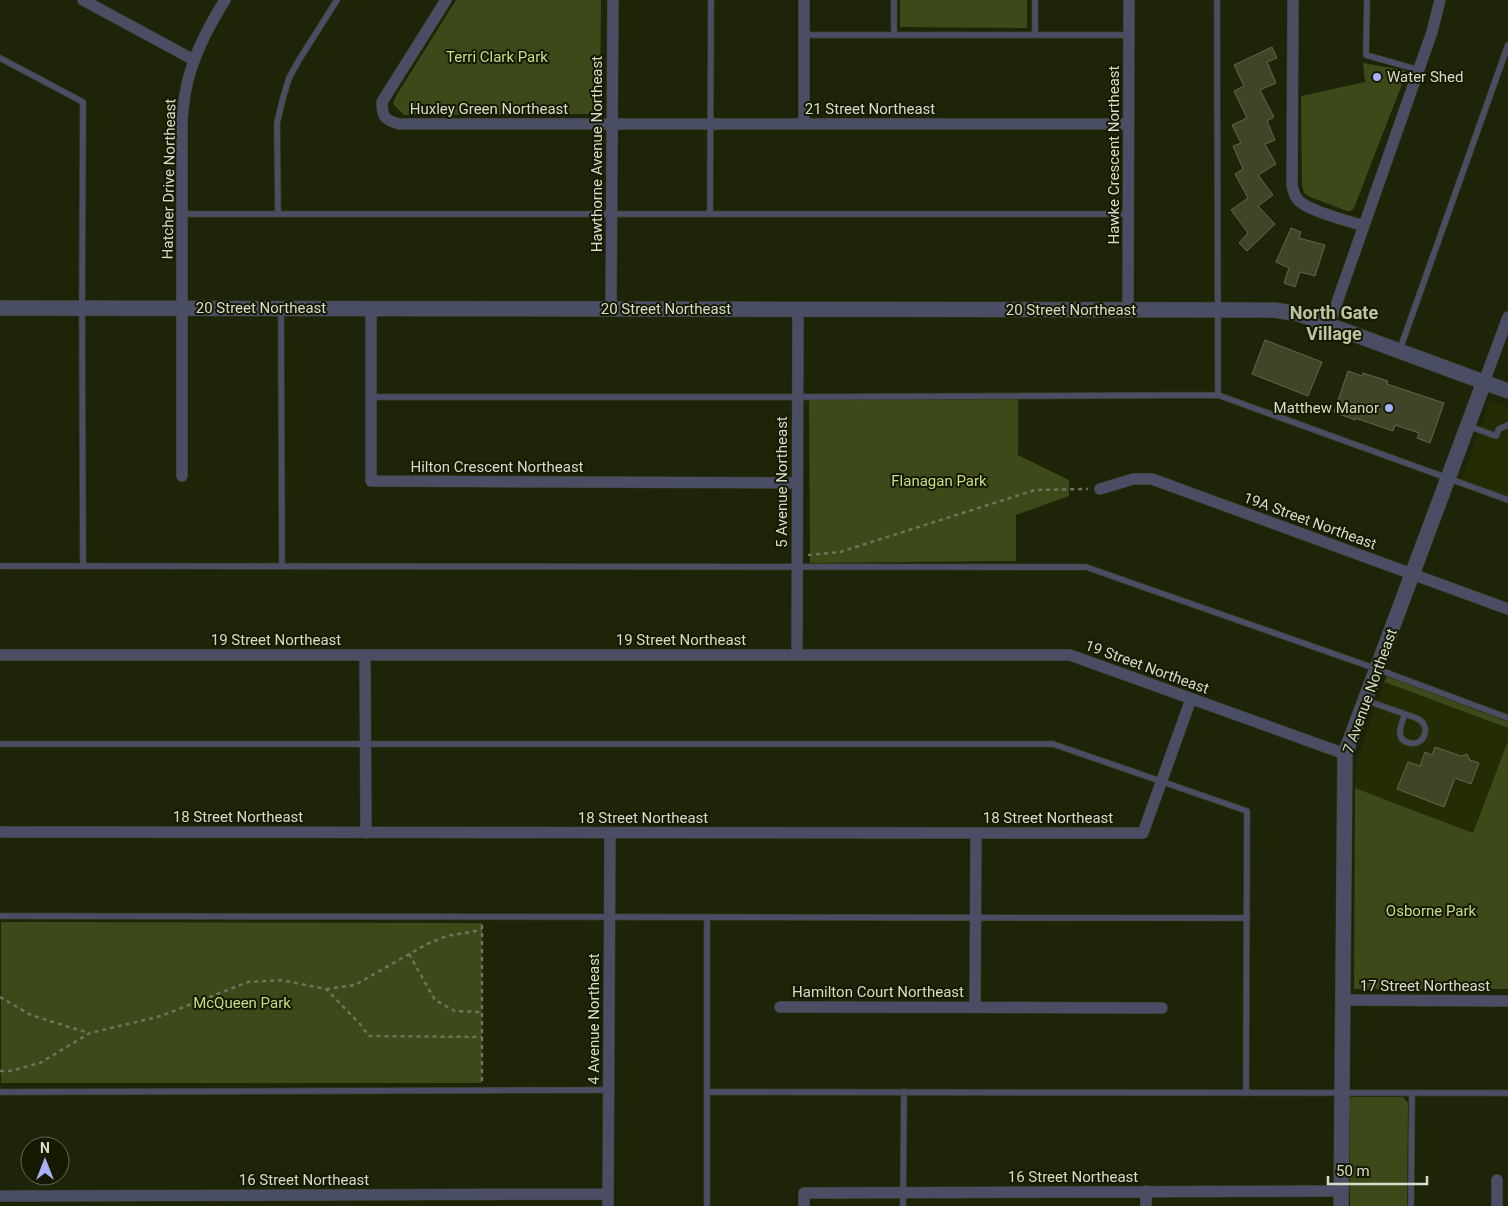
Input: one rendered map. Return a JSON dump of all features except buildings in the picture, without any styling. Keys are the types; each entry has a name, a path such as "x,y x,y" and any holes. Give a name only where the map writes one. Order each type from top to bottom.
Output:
{"street":[{"path":"83,0 194,60"},
{"name":"Hatcher Drive Northeast","path":"182,476 182,120 186,89 194,60 210,23 225,0"},
{"name":"Huxley Green Northeast","path":"446,0 382,102 382,113 389,121 399,124 612,123"},
{"name":"Hawthorne Avenue Northeast","path":"610,309 613,0"},
{"path":"804,0 804,124"},
{"name":"Hawke Crescent Northeast","path":"1128,310 1129,0"},
{"path":"1293,0 1292,185 1294,194 1298,201 1306,207 1364,226"},
{"path":"1329,325 1432,32 1440,0"},
{"name":"21 Street Northeast","path":"612,123 1128,124"},
{"name":"20 Street Northeast","path":"0,308 1274,310 1299,314 1508,391"},
{"name":"Hilton Crescent Northeast","path":"371,308 370,481 797,483"},
{"name":"5 Avenue Northeast","path":"797,655 798,309"},
{"name":"7 Avenue Northeast","path":"1341,1198 1345,754 1508,317"},
{"name":"19A Street Northeast","path":"1100,489 1133,479 1152,479 1508,609"},
{"name":"19 Street Northeast","path":"0,655 1070,655 1345,754"},
{"path":"365,655 366,832"},
{"name":"18 Street Northeast","path":"0,832 1143,833 1191,699"},
{"name":"4 Avenue Northeast","path":"608,1206 610,833"},
{"name":"Hamilton Court Northeast","path":"975,1007 976,833"},
{"name":"17 Street Northeast","path":"1343,1000 1508,1001"},
{"name":"Hamilton Court Northeast","path":"780,1007 1162,1008"},
{"path":"1497,1180 1497,1206"},
{"path":"1146,1192 1146,1206"},
{"name":"16 Street Northeast","path":"804,1206 804,1193 1146,1192 1341,1198"},
{"name":"16 Street Northeast","path":"0,1196 608,1194"}],"lane":[{"path":"278,213 277,123 283,98 289,78 337,0"},
{"path":"710,214 711,0"},
{"path":"894,0 894,35"},
{"path":"1035,0 1035,35"},
{"path":"1218,0 1218,395"},
{"path":"1367,0 1366,55 1419,70"},
{"path":"804,35 1129,35"},
{"path":"1399,351 1508,45"},
{"path":"0,58 83,102 83,566"},
{"path":"182,214 1128,214"},
{"path":"281,308 282,566"},
{"path":"371,397 1218,395 1508,500"},
{"path":"1468,426 1496,436 1499,429 1508,425"},
{"path":"0,566 282,566 797,561 1086,567 1377,669 1508,718"},
{"path":"1365,700 1405,714 1420,720 1423,723 1425,734 1419,742 1406,742 1400,736 1400,727 1405,714"},
{"path":"0,744 1053,744 1247,811 1246,1093"},
{"path":"0,916 1247,918"},
{"path":"707,918 707,1206"},
{"path":"0,1092 609,1090"},
{"path":"707,1092 1508,1093"},
{"path":"903,1206 904,1092"},
{"path":"1411,1206 1412,1093"}],"path":[{"path":"797,561 840,552 1034,490 1100,489"},
{"path":"482,923 482,1084"},
{"path":"0,1071 10,1071 40,1063 90,1033 161,1016 248,982 281,980 326,989 355,985 427,944 447,936 482,930"},
{"path":"409,954 435,1000 455,1011 482,1012"},
{"path":"326,989 369,1036 482,1037"},
{"path":"0,997 31,1015 90,1033"}],"shaded area":[{"path":"1490,401 1508,407 1508,500 1460,483"},
{"path":"1384,682 1508,728 1508,741 1473,833 1355,788 1355,766"}],"green space":[{"name":"Terri Clark Park","path":"456,0 601,0 600,105 591,114 404,115 393,104 396,96"},
{"path":"900,0 1027,0 1027,28 900,27"},
{"path":"1363,63 1404,70 1406,74 1354,208 1351,211 1347,211 1304,193 1302,185 1301,96 1365,82"},
{"name":"Flanagan Park","path":"1018,399 1018,455 1069,480 1069,496 1016,515 1016,561 810,563 809,400"},
{"path":"1387,676 1508,722 1508,728 1384,682"},
{"name":"Osborne Park","path":"1508,741 1508,989 1354,989 1355,788 1473,833"},
{"name":"McQueen Park","path":"1,922 482,923 482,1083 1,1083"},
{"path":"1349,1097 1403,1097 1408,1103 1407,1206 1350,1206"}],"place":[{"name":"Water Shed","path":"1377,77"},
{"name":"Matthew Manor","path":"1389,408"}],"district":[{"name":"North Gate Village","path":"1334,322"}]}
